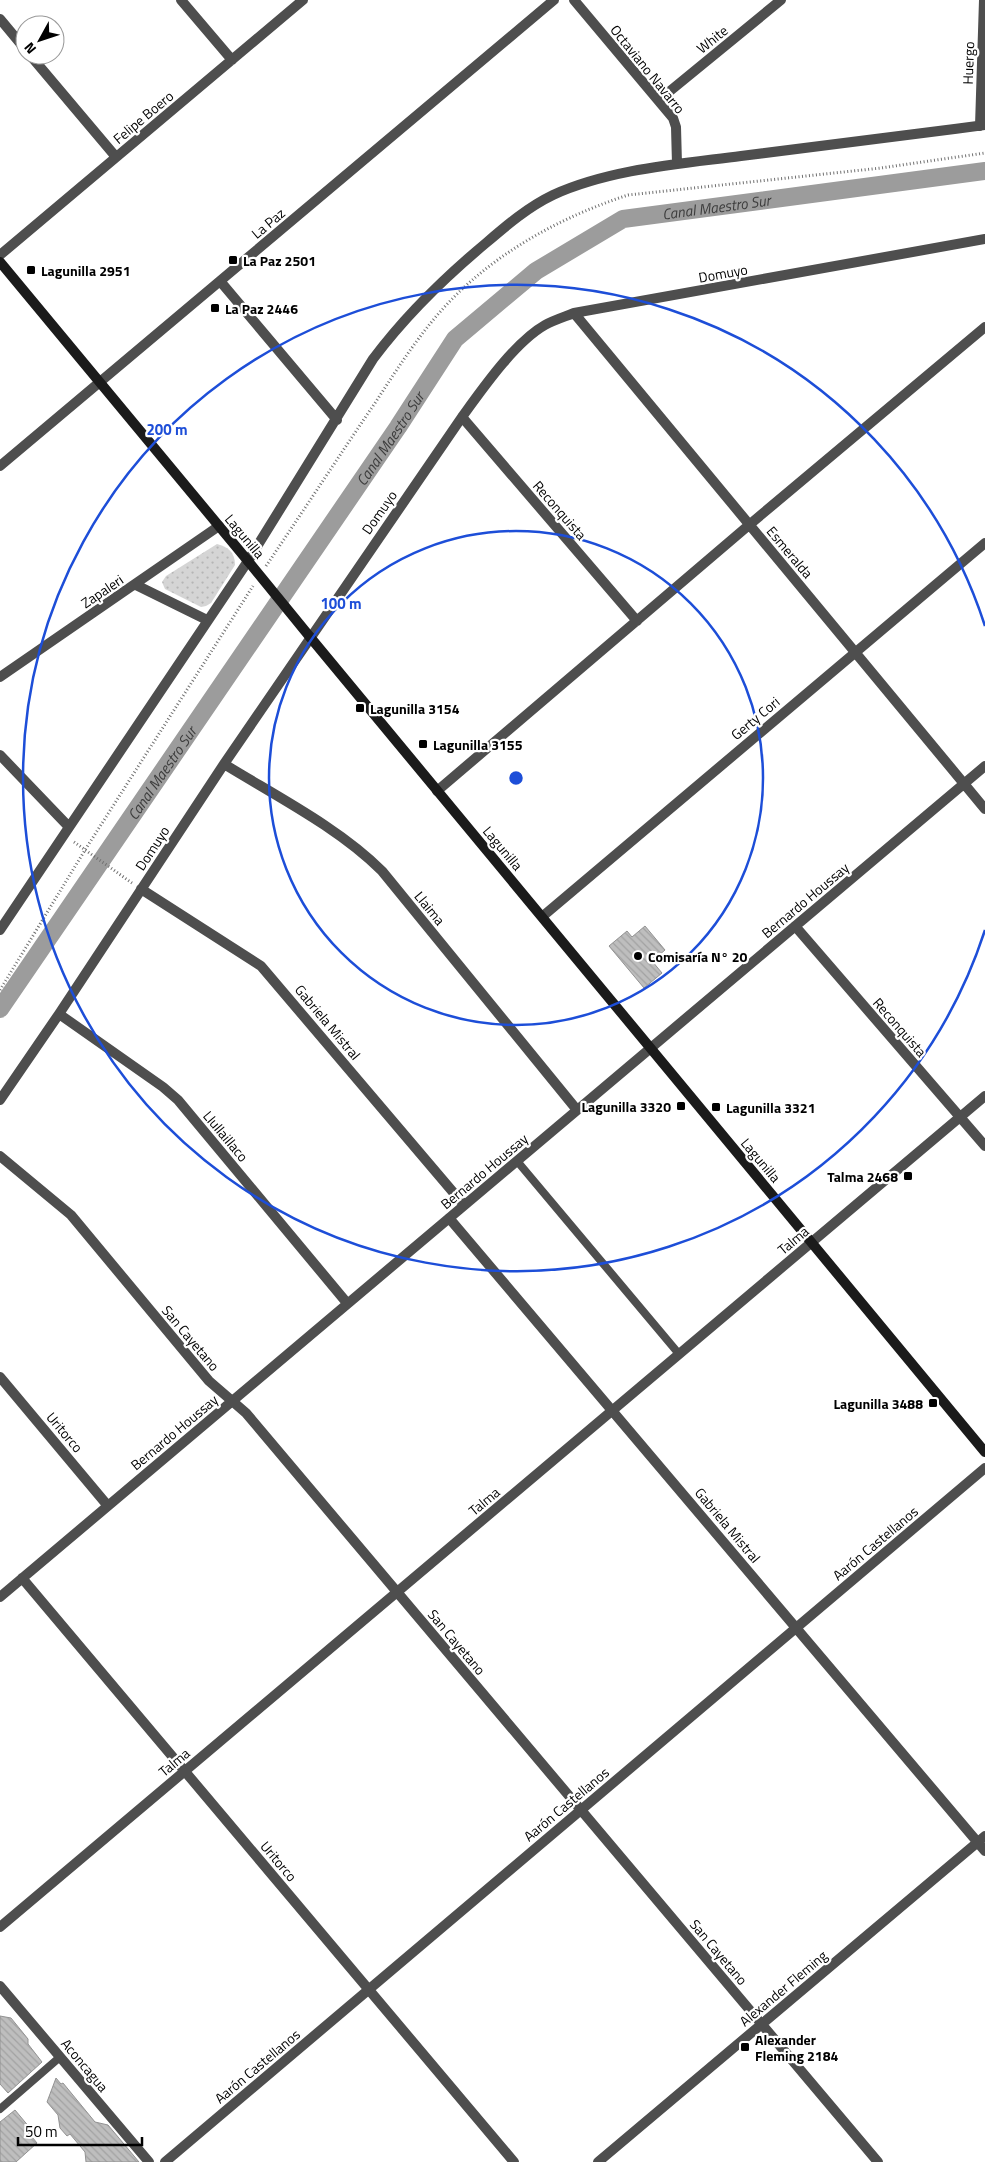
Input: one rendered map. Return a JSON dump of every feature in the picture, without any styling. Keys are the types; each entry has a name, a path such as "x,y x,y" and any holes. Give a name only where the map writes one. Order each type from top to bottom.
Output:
{"main road":[{"name":"Lagunilla","path":"0,262 985,1452"}],"street":[{"path":"181,0 232,60"},
{"name":"Felipe Boero","path":"0,255 303,0"},
{"name":"La Paz","path":"0,466 554,0"},
{"name":"Octaviano Navarro","path":"574,0 673,118 676,127 677,164"},
{"name":"White","path":"659,100 782,0"},
{"name":"Huergo","path":"983,126 984,0"},
{"path":"0,19 15,37"},
{"path":"38,65 116,157"},
{"path":"0,930 248,561 373,359 392,334 449,275 513,220 543,201 580,185 606,177 677,164 983,126"},
{"name":"Domuyo","path":"0,1100 224,764 462,416 492,378 527,339 544,326 574,313 985,239"},
{"path":"220,281 337,420"},
{"name":"Esmeralda","path":"574,313 985,810"},
{"path":"437,791 985,327"},
{"name":"Reconquista","path":"462,416 637,621"},
{"name":"Zapaleri","path":"0,677 219,526"},
{"name":"Gerty Cori","path":"543,916 985,542"},
{"path":"136,584 207,620"},
{"path":"0,755 69,827"},
{"name":"Llaima","path":"224,764 349,842 368,857 382,871 577,1110"},
{"name":"Bernardo Houssay","path":"0,1597 985,766"},
{"name":"Gabriela Mistral","path":"141,889 261,966 464,1205"},
{"name":"Reconquista","path":"795,926 985,1146"},
{"name":"Llullaillaco","path":"59,1014 163,1087 178,1100 348,1303"},
{"name":"Talma","path":"0,1927 985,1096"},
{"name":"San Cayetano","path":"0,1156 56,1200 71,1215 209,1381 253,1421 878,2162"},
{"name":"Gabriela Mistral","path":"449,1218 796,1628 981,1839 985,1851"},
{"name":"Uritorco","path":"0,1377 108,1506"},
{"name":"Aarón Castellanos","path":"165,2162 985,1468"},
{"name":"Uritorco","path":"22,1578 514,2162"},
{"name":"Alexander Fleming","path":"598,2162 981,1839"},
{"name":"Aconcagua","path":"0,1986 149,2162"}],"lane":[{"path":"517,1161 679,1354"},
{"path":"0,2109 60,2057"}],"path":[{"path":"86,850 141,889"}],"shaded area":[{"path":"217,544 232,553 235,565 211,603 201,607 165,589 162,582 166,576"}],"building":[{"name":"Comisaría N° 20","path":"645,926 665,950 652,961 662,973 644,988 609,946 627,931 632,937"},
{"path":"0,2016 11,2018 28,2039 28,2044 42,2062 8,2093 0,2084"},
{"path":"56,2078 61,2084 63,2083 95,2122 108,2125 139,2162 86,2162 85,2152 70,2134 67,2136 60,2128 58,2115 47,2102"},
{"path":"15,2110 30,2128 27,2131 37,2143 16,2162 0,2162 0,2122"}],"waterway":[{"name":"Canal Maestro Sur","path":"0,1009 398,427 455,339 536,271 623,219 985,171"}],"place":[{"name":"La Paz 2501","path":"233,260"},
{"name":"Lagunilla 2951","path":"31,270"},
{"name":"La Paz 2446","path":"215,308"},
{"name":"Lagunilla 3154","path":"360,708"},
{"name":"Lagunilla 3155","path":"423,744"},
{"name":"Comisaría N° 20","path":"638,956"},
{"name":"Lagunilla 3320","path":"681,1106"},
{"name":"Lagunilla 3321","path":"716,1107"},
{"name":"Talma 2468","path":"908,1176"},
{"name":"Lagunilla 3488","path":"933,1403"},
{"name":"Alexander Fleming 2184","path":"745,2047"}]}
